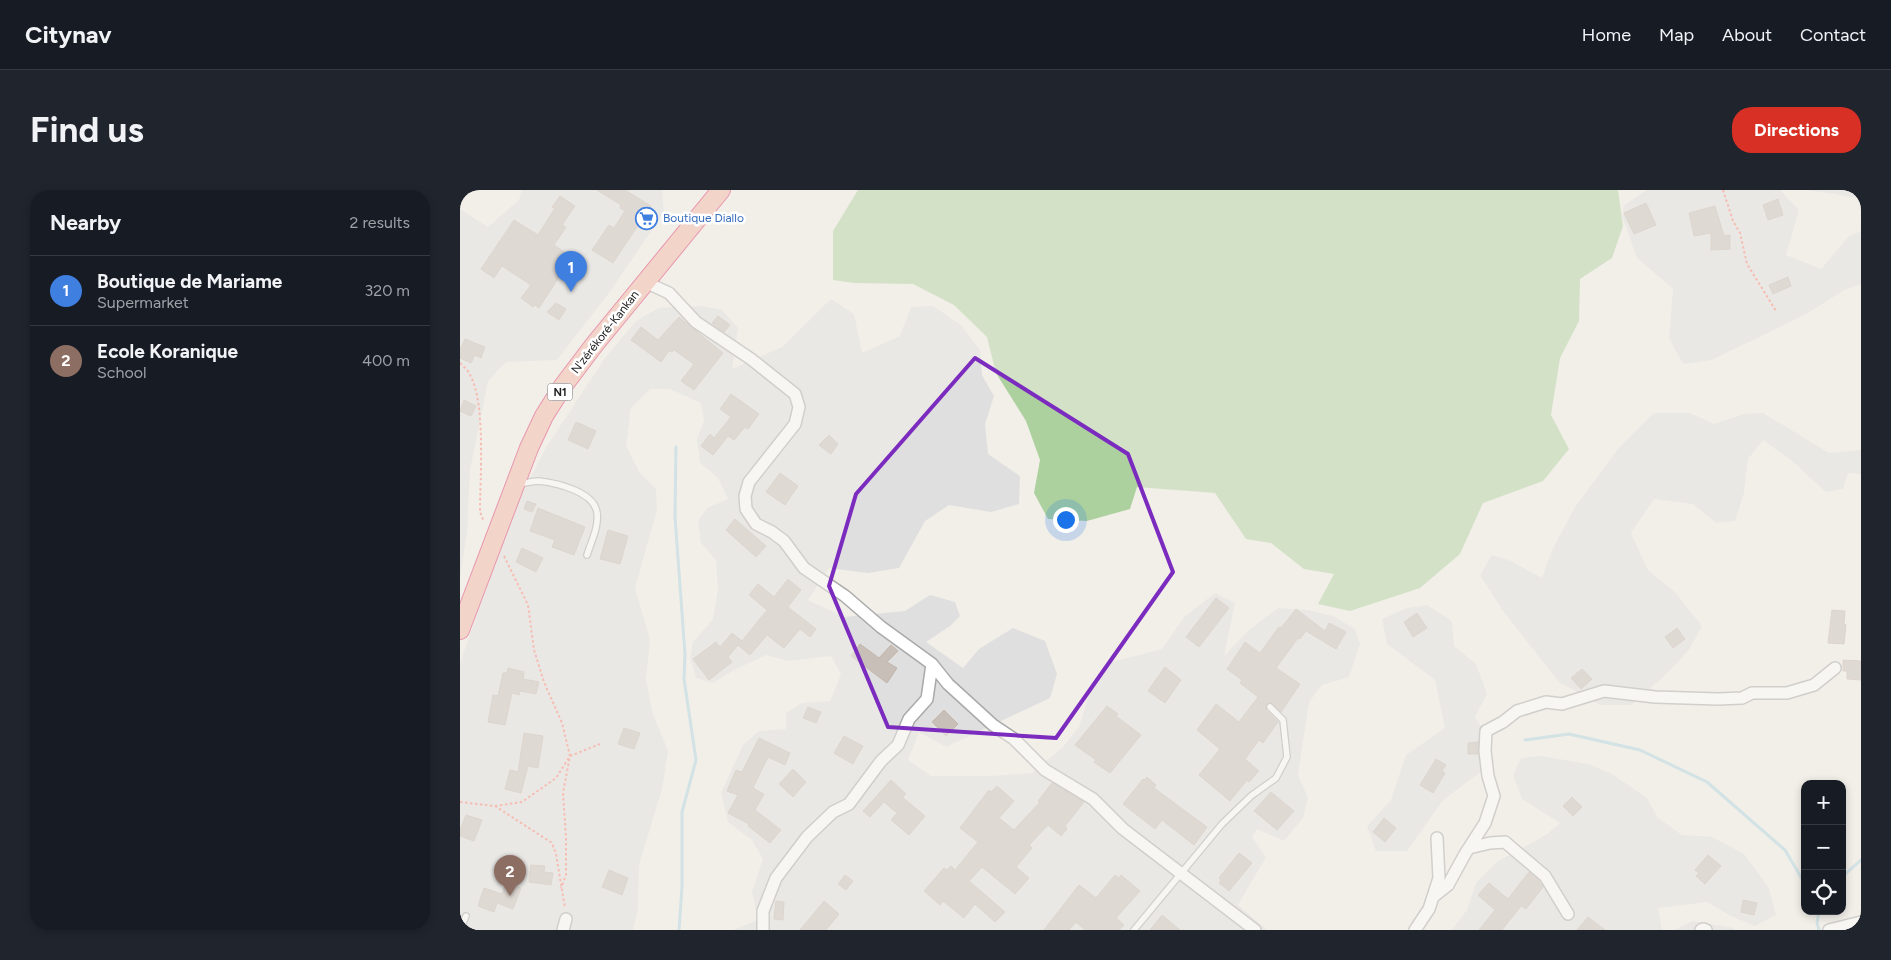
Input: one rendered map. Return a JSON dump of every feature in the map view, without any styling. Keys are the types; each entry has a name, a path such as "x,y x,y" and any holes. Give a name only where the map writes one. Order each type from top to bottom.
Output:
{"highway":[{"name":"N'zérékoré-Kankan","path":"460,630 529,448 544,416 563,386 594,345 721,190"}],"street":[{"path":"645,282 669,293 696,322 752,359 795,394 799,407 795,424 749,482 745,496 746,508 756,524 772,532 784,542 804,568 845,596 881,628 932,664 948,684 993,725 1014,739 1045,770 1093,800 1123,829 1254,930"},
{"path":"762,930 763,911 776,878 807,837 833,812 849,804 881,761 898,745 909,719 927,699 932,664"},
{"path":"1433,897 1448,885 1485,823 1494,796 1488,776 1485,751 1486,731 1503,722 1517,711 1546,702 1562,704 1604,691 1655,697 1718,699 1742,698 1752,693 1787,693 1814,685 1835,668"},
{"path":"1415,930 1429,909 1439,878 1437,838"},
{"path":"1469,848 1505,842 1545,876 1568,914"},
{"path":"1829,930 1861,922"},
{"path":"1701,930 1703,928 1706,930"}],"lane":[{"path":"515,485 537,481 565,485 590,499 597,510 598,523 587,555"},
{"path":"1134,930 1234,813 1251,796 1276,778 1287,757 1283,720 1270,707"},
{"path":"460,930 466,916"}],"path":[{"path":"1724,190 1740,233 1747,264 1776,312"},
{"path":"460,363 470,373 475,384 481,426 480,512 493,541 504,556 528,605 534,650 544,682 562,723 570,756 563,793 566,875 562,888"},
{"path":"460,802 495,806 522,802 556,778 570,756 600,744"},
{"path":"495,806 552,843 556,854 562,888 565,924"}],"highlighted area":[{"path":"975,358 1128,454 1173,572 1056,738 888,727 829,586 856,494"}],"shaded area":[{"path":"522,190 662,190 664,212 609,293 557,360 506,362 488,381 470,470 467,532 460,578 460,209 488,227 519,200"},
{"path":"1647,190 1780,190 1799,210 1786,255 1821,269 1848,237 1861,231 1861,284 1844,290 1808,313 1712,360 1683,364 1669,338 1673,289 1637,258 1622,216 1624,205"},
{"path":"1806,190 1861,190 1861,199 1835,194"},
{"path":"831,299 854,314 862,353 900,336 911,307 933,306 961,325 980,350 982,375 994,396 985,424 988,454 1020,476 1019,504 991,512 949,505 925,521 899,568 868,573 829,568 808,600 844,617 905,611 930,595 955,602 960,616 950,626 926,642 963,668 979,649 1013,628 1045,641 1057,674 1050,698 946,747 919,732 908,760 931,776 991,776 1032,773 1063,747 1079,727 1093,682 1108,663 1162,649 1184,617 1215,593 1235,603 1224,656 1249,630 1278,608 1308,610 1333,616 1355,629 1360,644 1349,677 1322,685 1309,702 1298,775 1308,798 1303,818 1284,841 1257,829 1252,837 1266,857 1238,905 1267,930 733,930 758,920 752,892 763,859 752,840 728,822 721,793 743,745 759,731 786,729 786,713 802,703 830,701 841,674 831,656 788,661 766,655 734,670 713,683 696,678 690,658 693,642 713,619 718,590 716,560 701,543 698,521 707,508 728,499 718,478 700,463 697,439 704,421 701,403 670,389 650,389 631,408 626,446 640,473 656,489 657,510 635,588 650,640 646,680 653,714 668,751 662,789 639,865 638,910 633,930 460,930 460,664 508,520 547,446 605,358 636,321 659,308 702,306 722,310 738,328 732,369 782,347"},
{"path":"1654,413 1690,413 1714,424 1744,414 1763,413 1829,453 1861,450 1861,474 1848,473 1843,489 1826,492 1791,460 1763,440 1748,459 1744,493 1735,521 1716,523 1693,504 1654,499 1631,533 1648,570 1675,592 1702,626 1689,650 1662,678 1631,705 1600,705 1559,682 1503,611 1480,575 1492,555 1511,561 1542,578 1552,550 1575,507 1618,449"},
{"path":"1427,605 1452,621 1454,646 1476,664 1487,694 1475,717 1492,745 1482,771 1443,800 1407,851 1376,851 1367,826 1391,800 1406,755 1445,728 1435,680 1387,644 1382,619 1407,608"},
{"path":"1541,756 1588,764 1612,774 1647,798 1658,818 1682,835 1712,837 1744,854 1769,888 1776,915 1755,926 1731,916 1707,902 1658,908 1662,930 1452,930 1467,910 1476,883 1497,862 1546,835 1560,823 1522,799 1513,775 1521,758"},
{"path":"1693,921 1733,928 1734,930 1674,930"}],"green space":[{"path":"858,190 1618,190 1623,226 1612,258 1580,279 1579,321 1560,358 1551,415 1569,449 1543,481 1483,503 1460,554 1420,588 1350,611 1318,604 1334,574 1304,569 1271,543 1246,539 1215,493 1137,487 1130,509 1087,521 1048,519 1034,493 1040,460 1026,421 996,373 987,337 954,305 913,284 854,283 833,280 833,231"}],"building":[{"path":"597,190 625,190 651,206 613,263 592,250 609,225 614,228 625,211 620,208 621,205"},
{"path":"560,196 575,206 562,225 566,227 554,245 572,257 539,308 535,305 533,307 521,298 531,285 502,266 494,278 481,269 514,220 538,235 555,208 552,207"},
{"path":"1778,199 1783,215 1768,220 1763,205"},
{"path":"1646,203 1656,225 1634,234 1624,213"},
{"path":"1715,206 1724,236 1730,235 1730,249 1711,250 1711,233 1694,236 1689,213"},
{"path":"1788,277 1791,286 1773,294 1769,285"},
{"path":"556,303 566,309 559,320 547,312"},
{"path":"718,316 730,325 724,332 712,323"},
{"path":"679,317 723,353 694,390 681,381 694,364 674,350 672,352 669,351 661,362 631,340 641,327 658,340"},
{"path":"465,339 485,347 481,358 475,355 471,363 460,358 460,350"},
{"path":"731,394 759,414 748,429 745,427 734,440 728,436 713,455 701,446 710,434 714,438 731,417 720,409"},
{"path":"464,400 476,406 471,416 460,411"},
{"path":"576,422 596,431 588,449 568,440"},
{"path":"829,435 838,444 831,454 819,445"},
{"path":"780,473 798,486 785,505 766,492"},
{"path":"527,501 536,504 532,512 524,509"},
{"path":"538,508 585,527 574,555 552,547 555,540 530,531"},
{"path":"735,519 766,546 756,557 726,530"},
{"path":"608,530 628,536 620,564 600,559"},
{"path":"522,548 543,558 536,572 516,562"},
{"path":"788,579 801,590 788,607 816,629 810,637 800,629 784,648 767,635 750,655 738,645 728,657 732,662 709,680 693,659 716,642 720,647 732,633 742,641 767,610 749,595 758,584 774,597"},
{"path":"1216,598 1229,608 1199,647 1186,637"},
{"path":"1296,609 1325,631 1329,623 1346,632 1336,649 1306,631 1300,639 1298,638 1276,668 1300,684 1281,712 1272,703 1266,704 1266,710 1278,722 1263,743 1259,740 1245,759 1259,771 1249,782 1247,780 1230,801 1199,775 1220,749 1197,730 1216,704 1239,722 1258,697 1240,683 1242,680 1227,669 1245,642 1260,653 1279,627 1281,628"},
{"path":"1832,610 1845,611 1844,644 1828,643"},
{"path":"1417,613 1427,628 1413,637 1404,622"},
{"path":"1677,628 1685,639 1673,648 1665,637"},
{"path":"860,644 879,658 891,645 898,651 887,662 897,668 887,683 851,656"},
{"path":"1843,660 1861,661 1861,680 1847,679 1847,671 1843,671"},
{"path":"1165,667 1181,680 1165,703 1148,691"},
{"path":"508,668 524,672 523,679 539,682 536,694 520,691 519,695 512,693 505,725 488,722 493,695 498,696 503,673 507,673"},
{"path":"1582,669 1592,679 1581,689 1571,678"},
{"path":"1107,706 1118,714 1116,716 1141,735 1110,773 1075,745"},
{"path":"808,707 821,712 816,723 803,718"},
{"path":"944,710 958,724 946,736 932,722"},
{"path":"624,728 640,733 634,749 618,744"},
{"path":"524,733 543,736 538,768 528,766 521,793 505,789 510,770 518,772"},
{"path":"844,736 863,746 853,764 834,753"},
{"path":"759,738 790,753 785,765 768,757 753,788 764,794 755,810 781,830 770,843 748,826 749,824 728,813 738,795 727,791 736,770 742,772"},
{"path":"1478,742 1478,754 1468,754 1468,743"},
{"path":"1436,759 1446,765 1442,771 1445,773 1433,793 1420,785"},
{"path":"793,769 806,782 793,797 779,784"},
{"path":"1147,777 1156,785 1154,788 1207,827 1194,845 1162,820 1155,829 1123,804 1143,779"},
{"path":"891,780 906,794 902,797 925,816 909,835 891,820 897,813 884,802 870,817 863,811"},
{"path":"1052,783 1084,802 1065,826 1067,829 1061,836 1048,825 1029,845 1032,848 1016,867 1029,878 1015,894 982,867 969,881 1005,912 995,922 975,904 964,918 943,901 940,905 924,891 944,868 947,870 951,866 955,870 978,842 960,828 989,790 991,792 997,786 1014,801 999,818 1014,830 1040,802 1038,801"},
{"path":"1271,792 1294,811 1277,830 1254,811"},
{"path":"1572,797 1582,807 1573,816 1563,806"},
{"path":"466,815 482,820 474,841 460,836 460,830"},
{"path":"1384,818 1396,828 1385,842 1373,832"},
{"path":"1239,853 1252,863 1229,891 1219,883 1221,880 1219,878"},
{"path":"1708,855 1721,866 1705,884 1696,876 1699,873 1695,870"},
{"path":"531,865 545,866 544,872 553,873 551,885 529,882"},
{"path":"609,870 628,878 622,895 602,887"},
{"path":"1529,872 1543,887 1526,909 1521,906 1502,930 1479,930 1495,910 1478,895 1489,883 1508,899"},
{"path":"845,875 853,881 846,890 838,884"},
{"path":"1115,875 1119,878 1121,875 1140,891 1116,918 1124,925 1119,930 1085,930 1076,922 1069,930 1044,930 1079,885 1096,898"},
{"path":"506,883 521,888 513,909 497,903 494,912 478,906 484,888 502,894"},
{"path":"1743,900 1757,903 1754,915 1741,912"},
{"path":"776,901 784,902 783,920 774,919"},
{"path":"824,901 839,914 826,930 800,930"},
{"path":"1162,915 1180,930 1150,930"},
{"path":"1588,917 1605,930 1577,930"}],"waterway":[{"path":"676,447 675,517 685,654 684,679 696,760 682,812 682,887 679,930"},
{"path":"1525,740 1569,734 1640,750 1707,782 1785,850 1801,877"},
{"path":"1846,873 1861,860"},
{"path":"1818,915 1817,923 1819,930"}],"place":[{"name":"Boutique Diallo","path":"647,218"},
{"name":"Boutique de Mariame","path":"571,292"},
{"name":"Ecole Koranique","path":"510,896"}]}
